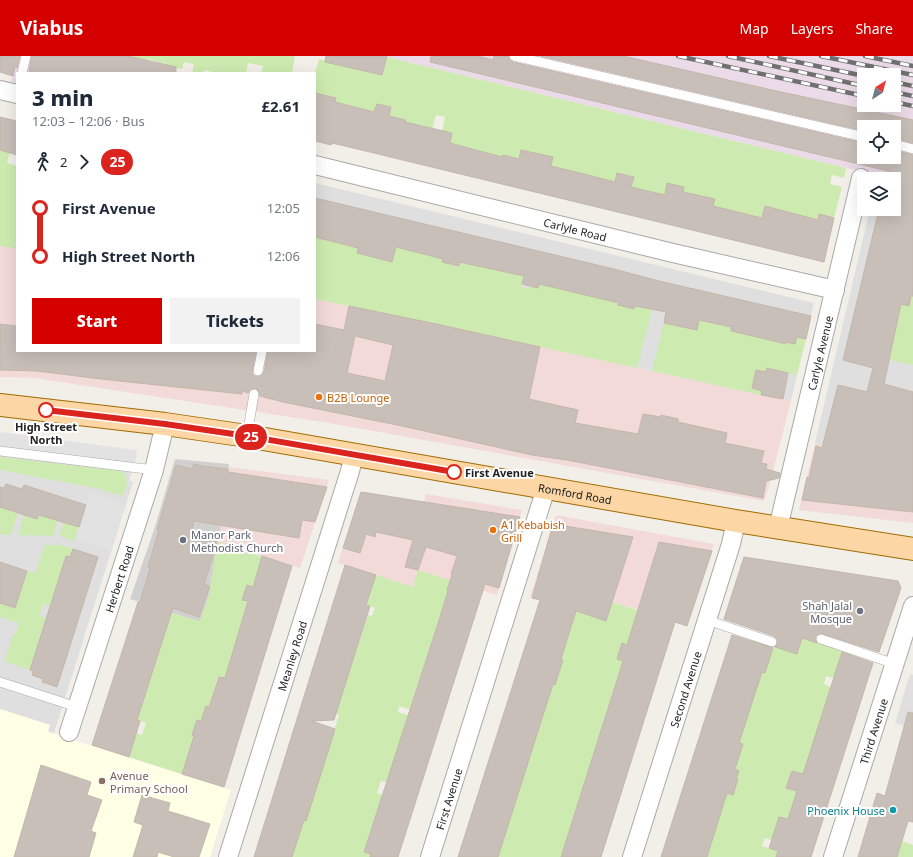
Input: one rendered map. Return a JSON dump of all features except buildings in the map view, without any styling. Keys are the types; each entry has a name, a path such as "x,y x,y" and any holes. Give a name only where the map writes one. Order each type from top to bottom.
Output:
{"main road":[{"name":"Romford Road","path":"0,405 165,424 247,436 736,521 913,549"}],"street":[{"name":"Carlyle Road","path":"316,166 673,253 835,290"},
{"name":"Carlyle Avenue","path":"778,528 857,199"},
{"name":"Herbert Road","path":"69,732 154,470 165,424"},
{"name":"Meanley Road","path":"228,857 354,455"},
{"name":"First Avenue","path":"430,857 546,488"},
{"name":"Second Avenue","path":"632,857 733,538 736,521"},
{"name":"Third Avenue","path":"833,857 913,606"}],"lane":[{"path":"22,72 26,56"},
{"path":"514,56 857,135"},
{"path":"901,146 913,149"},
{"path":"258,371 262,352"},
{"path":"247,436 254,394"},
{"path":"0,451 154,470"},
{"path":"707,620 772,642"},
{"path":"821,640 895,664"},
{"path":"0,682 77,707"}],"shaded area":[{"path":"18,56 34,56 29,72 16,72 16,84 11,82"},
{"path":"383,56 913,56 913,184 901,181 901,172 863,172"},
{"path":"901,181 913,184 913,470 894,463 815,443 868,216 901,216"},
{"path":"316,183 814,303 791,401 316,299"},
{"path":"0,246 16,249 16,352 316,352 316,299 791,401 764,501 323,422 34,378 0,377"},
{"path":"0,432 136,450 137,454 132,472 0,455"},
{"path":"815,443 894,463 913,470 913,523 799,510"},
{"path":"0,455 132,472 129,481 133,482 54,733 47,731 50,725 0,709"},
{"name":"Manor Park Methodist Church","path":"175,459 229,464 226,494 209,595 200,622 130,599 154,530"},
{"path":"229,467 329,480 300,568 217,542"},
{"path":"364,492 424,502 426,494 522,510 497,595 418,571 413,587 338,563 360,494"},
{"path":"90,493 125,505 111,550 75,538"},
{"path":"556,515 714,544 687,626 613,602 606,621 530,597"},
{"path":"910,674 913,675 913,729 895,723"},
{"name":"Avenue Primary School","path":"0,709 50,725 48,732 231,790 210,857 0,857"}],"green space":[{"path":"128,56 295,56 292,72 261,72 263,66 248,63 246,72 213,72 204,70 203,72 192,72 194,64 184,62 182,69 172,67 164,72 166,64 147,59 142,72"},
{"path":"387,57 846,168 844,178 832,175 830,184 842,187 834,218 819,214 814,236 804,234 808,217 798,215 796,223 723,215 724,209 713,206 715,199 699,195 697,203 681,199 684,187 667,183 665,195 643,190 642,196 630,193 634,177 617,173 615,182 568,170 551,168 553,157 522,150 519,159 503,155 502,157 470,148 449,149 452,133 442,131 445,117 436,115 428,145 421,144 425,126 405,123 406,120 389,116 391,107 377,104 370,130 364,128 369,111 316,99 315,72 319,59 382,75"},
{"path":"12,143 7,163 16,166 16,249 0,246 0,150 2,151"},
{"path":"364,209 367,210 357,253 392,262 396,247 443,258 442,261 459,266 459,262 476,266 478,258 525,269 521,287 530,289 530,286 538,288 541,274 620,299 618,305 637,298 643,307 652,309 637,368 316,299 316,219 359,229"},
{"path":"913,296 913,365 889,360 876,325 896,330 901,304"},
{"path":"699,320 724,326 733,321 731,331 780,333 778,342 786,344 786,342 797,337 806,339 797,375 768,368 766,372 756,370 752,388 762,391 761,395 652,371 664,323 697,330"},
{"path":"0,457 121,471 126,475 127,484 123,496 96,488 0,470"},
{"path":"0,507 18,513 12,532 9,535 0,534"},
{"path":"24,515 37,519 39,515 58,520 53,536 18,535"},
{"path":"64,522 79,527 75,541 59,536"},
{"path":"217,542 262,557 253,587 247,585 243,600 248,601 225,678 218,677 209,707 206,706 201,721 197,720 192,735 201,738 190,748 182,774 129,757 136,733 142,735 146,723 137,720 172,613 200,621 209,595"},
{"path":"45,545 61,545 84,552 83,556 66,556 50,606 43,604 39,616 46,618 30,670 4,661 19,623 0,617 0,603 15,608 27,571 35,573"},
{"path":"418,570 450,580 447,590 459,594 446,597 413,699 418,712 399,706 398,712 408,715 405,723 413,726 407,745 399,743 396,755 400,768 392,765 386,782 381,781 377,793 392,798 389,810 378,807 364,852 371,854 370,857 292,857 304,820 306,820 339,715 332,712 337,697 341,698 368,615 372,616 375,608 366,605 376,575 413,587"},
{"path":"612,602 674,622 628,645 622,643 635,665 632,673 620,669 602,725 611,728 608,735 600,733 561,857 498,857 553,684 555,684 573,619 562,607 606,621"},
{"path":"802,638 852,654 851,659 841,656 834,678 826,676 824,684 831,687 828,694 839,698 826,702 813,743 822,753 811,750 805,767 813,778 792,771 786,788 797,791 788,819 779,817 772,840 765,838 762,846 778,851 776,857 707,857 712,843 695,837 714,834 720,815 704,810 722,809 727,793 733,795 738,779 736,778 738,771 735,769 738,743 759,671 765,673 773,648 751,641 752,639 797,654"},
{"path":"899,840 913,845 913,857 894,857"}],"railway":[{"path":"678,56 857,94"},
{"path":"728,56 857,84"},
{"path":"769,56 857,75"},
{"path":"821,56 913,75"},
{"path":"865,56 913,66"},
{"path":"901,83 913,86"},
{"path":"901,93 913,96"},
{"path":"901,103 913,106"}],"bus line":[{"name":"25","path":"46,410 165,424 247,436 454,472"}],"place":[{"name":"B2B Lounge","path":"319,397"},
{"name":"High Street North","path":"46,410"},
{"name":"First Avenue","path":"454,472"},
{"name":"A1 Kebabish Grill","path":"493,530"},
{"name":"Manor Park Methodist Church","path":"183,540"},
{"name":"Shah Jalal Mosque","path":"860,611"},
{"name":"Avenue Primary School","path":"102,781"},
{"name":"Phoenix House","path":"893,810"}]}
